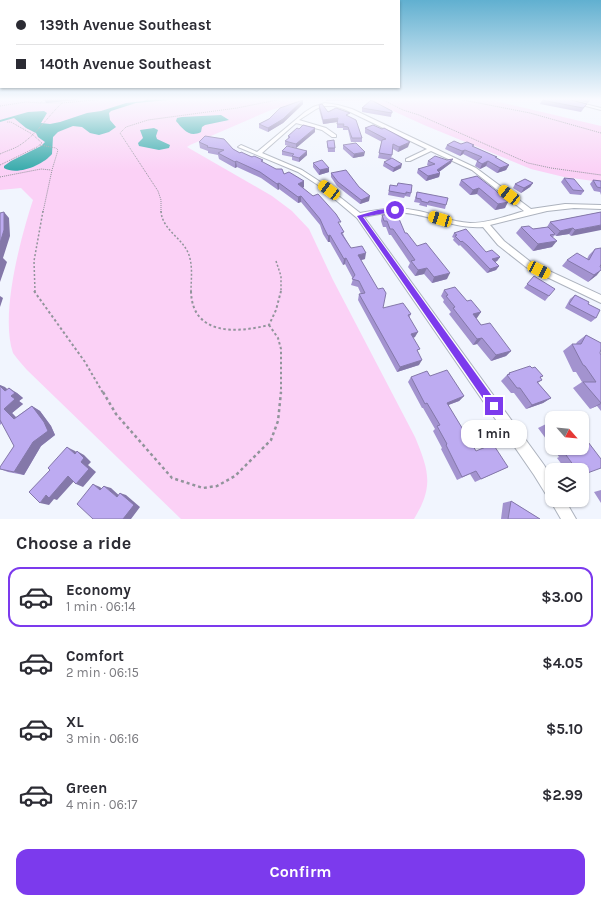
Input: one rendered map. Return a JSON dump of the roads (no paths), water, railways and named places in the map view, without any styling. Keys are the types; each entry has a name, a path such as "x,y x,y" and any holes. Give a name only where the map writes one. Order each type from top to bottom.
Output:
{"street":[{"path":"258,154 293,123"},
{"path":"304,123 324,129 334,136"},
{"path":"378,123 474,170 530,212"},
{"path":"242,147 300,171 320,184 359,216 545,480"},
{"path":"408,160 430,148"},
{"path":"359,216 395,210 420,213 460,224 485,224 530,212 567,206 601,207"},
{"path":"485,224 501,243 529,265 601,299"},
{"path":"561,507 569,519"}],"water":[{"path":"20,123 113,123 116,127 109,132 99,135 90,133 82,127 73,126 58,132 53,137 52,154 43,162 23,170 16,171 4,168 4,166 11,161 41,146 45,142 38,137 36,133"},
{"path":"178,123 214,123 205,125 202,127 201,132 197,134 187,132"},
{"path":"154,128 158,130 156,136 157,139 170,145 169,148 159,150 139,146 138,143 143,138 140,130"}]}
